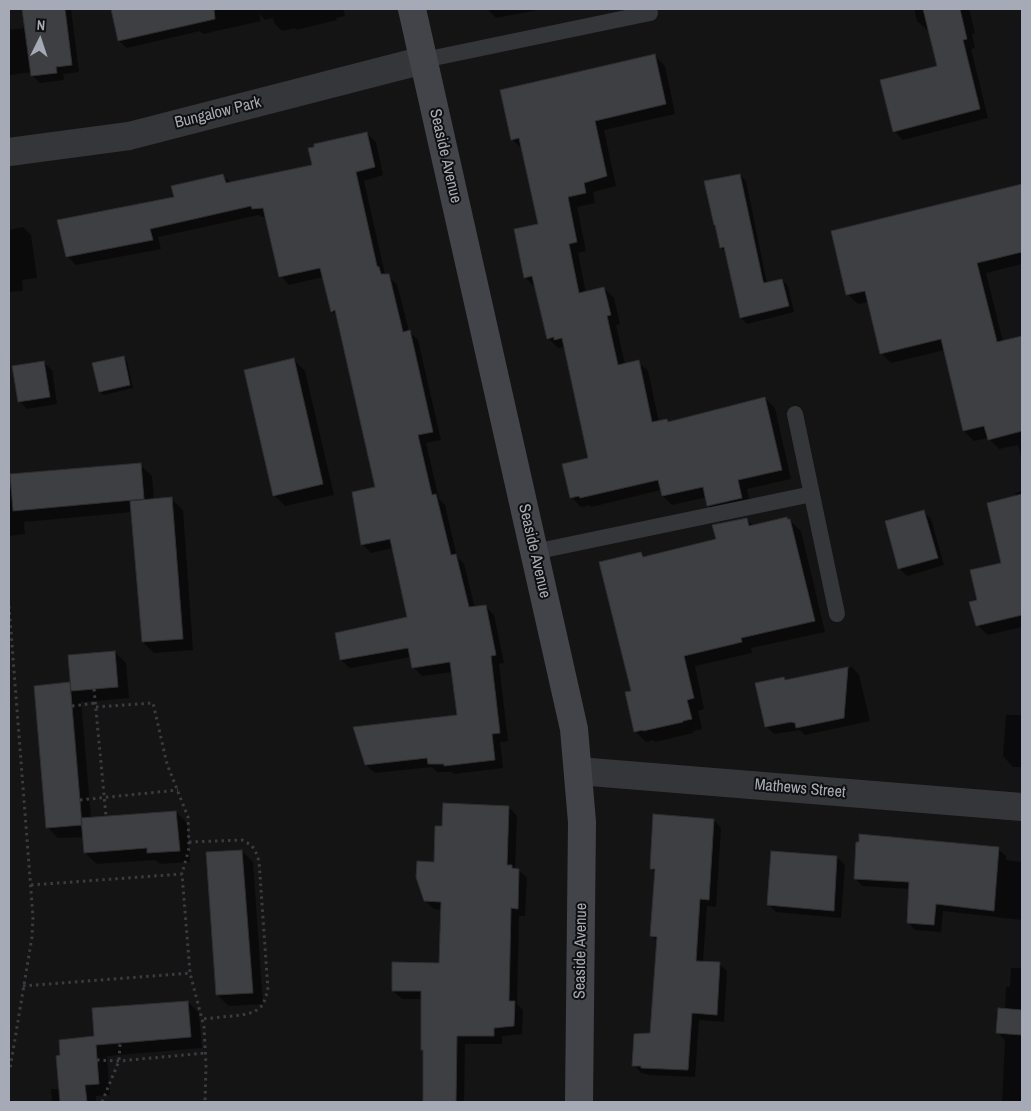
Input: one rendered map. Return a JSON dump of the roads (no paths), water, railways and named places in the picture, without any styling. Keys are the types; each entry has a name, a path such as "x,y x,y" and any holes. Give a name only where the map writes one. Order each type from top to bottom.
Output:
{"main road":[{"name":"Seaside Avenue","path":"412,9 574,729 582,822 580,1102"}],"street":[{"name":"Bungalow Park","path":"9,152 129,136 424,60"},
{"name":"Mathews Street","path":"578,770 1022,808"}],"lane":[{"path":"424,60 650,13"},
{"path":"795,414 837,614"},
{"path":"534,552 812,494"}]}
